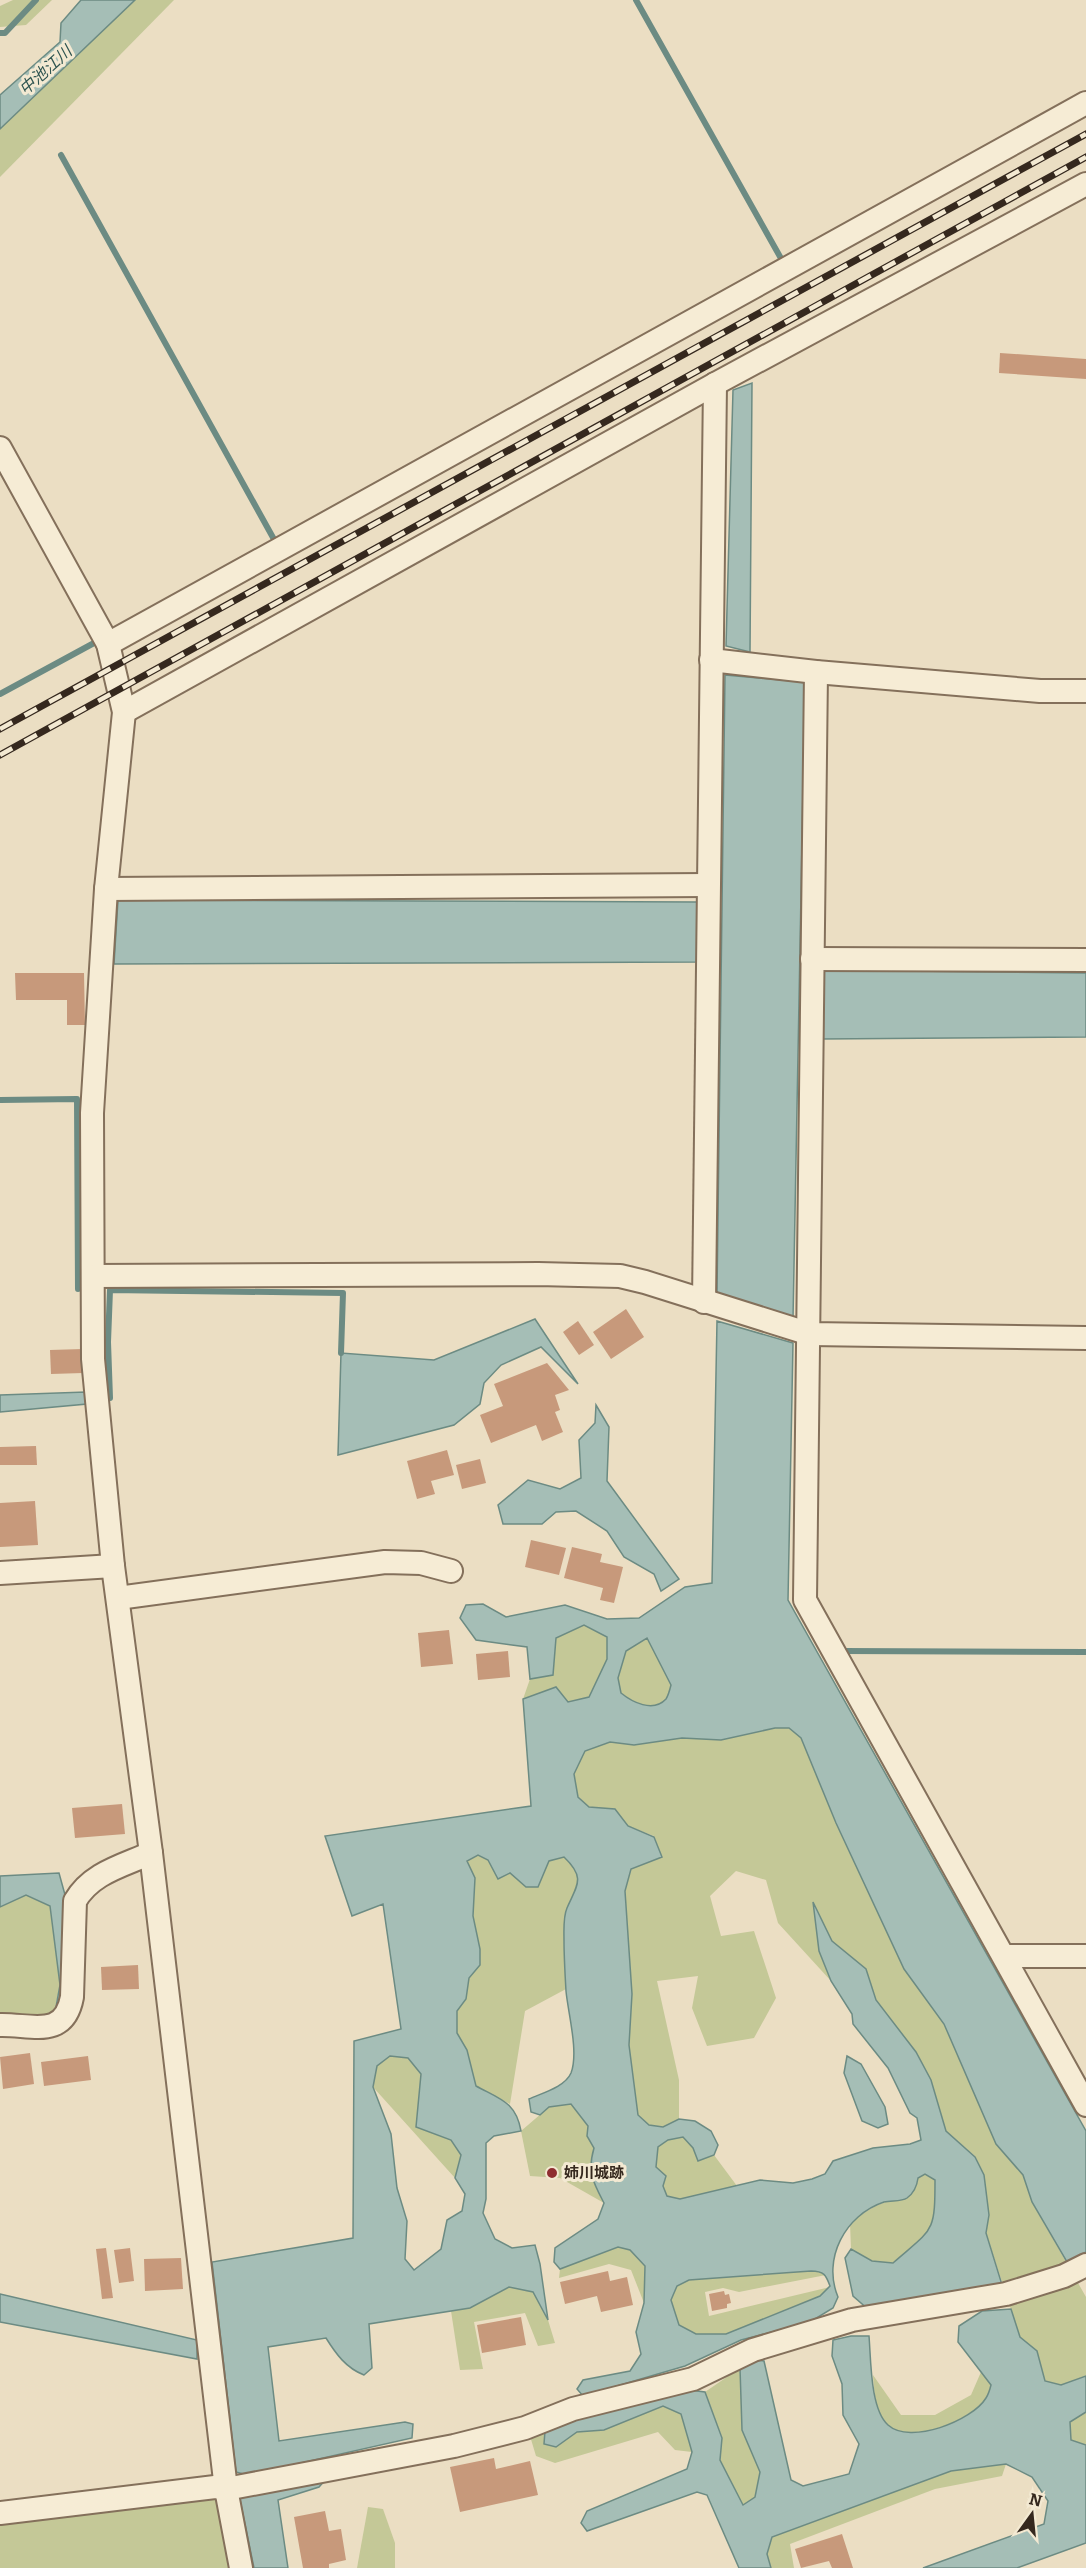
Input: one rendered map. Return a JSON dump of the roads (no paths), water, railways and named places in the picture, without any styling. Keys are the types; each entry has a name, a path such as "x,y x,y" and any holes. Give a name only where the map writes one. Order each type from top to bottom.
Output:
{"street":[{"path":"108,644 1086,103"},
{"path":"124,712 715,384 1086,184"},
{"path":"704,1302 708,885 731,662 715,384"},
{"path":"0,448 108,644 124,712 106,889 92,1113 93,1359 113,1566 151,1853 226,2489 241,2568"},
{"path":"731,662 816,672 1040,691 1086,691"},
{"path":"816,672 810,1334 805,1599 1086,2105"},
{"path":"106,889 708,885"},
{"path":"812,959 1086,960"},
{"path":"93,1276 538,1274 620,1276 810,1334 1086,1338"},
{"path":"118,1598 385,1562 421,1563 451,1571"},
{"path":"0,1573 113,1566"},
{"path":"0,2025 49,2027 62,2019 70,2008 72,1997 75,1901 83,1887 94,1878 151,1853"},
{"path":"1004,1956 1086,1956"},
{"path":"0,2513 215,2487 226,2489 454,2446 525,2428 573,2409 693,2379 753,2350 852,2320 1006,2294 1064,2276 1086,2265"}],"water":[{"name":"中池江川","path":"81,0 135,0 0,129 0,95 60,42 61,23"},
{"path":"752,383 750,652 726,646 733,390"},
{"path":"725,675 805,682 793,1319 717,1293"},
{"path":"118,900 697,902 697,962 114,964"},
{"path":"823,970 1086,973 1086,1037 822,1039"},
{"path":"535,1319 578,1384 541,1347 501,1365 484,1383 480,1404 454,1425 338,1455 341,1353 434,1360"},
{"path":"717,1321 793,1343 788,1600 1086,2131 1086,2252 1067,2262 1032,2202 1023,2175 996,2144 944,2024 904,1969 836,1823 801,1738 789,1728 775,1728 721,1740 682,1738 634,1745 610,1742 585,1751 574,1774 578,1797 589,1807 615,1809 628,1826 654,1837 662,1857 631,1869 625,1891 632,1994 629,2045 638,2115 649,2125 663,2127 679,2119 695,2121 711,2131 718,2145 714,2155 698,2161 693,2148 683,2137 668,2140 658,2147 656,2167 666,2176 663,2186 667,2196 680,2199 760,2180 793,2183 812,2179 825,2174 833,2161 873,2148 910,2144 921,2140 917,2118 910,2113 888,2068 853,2024 852,2014 831,1981 819,1951 813,1902 832,1941 866,1969 876,2000 916,2052 931,2080 946,2131 975,2157 984,2175 989,2215 986,2233 1003,2288 869,2310 853,2296 845,2258 851,2249 872,2261 893,2263 929,2229 934,2211 935,2180 925,2174 918,2178 915,2189 907,2198 884,2202 870,2208 848,2228 835,2254 834,2283 838,2297 833,2308 810,2322 741,2340 685,2366 583,2396 577,2389 583,2380 630,2371 641,2354 636,2332 644,2303 645,2266 630,2250 618,2247 560,2269 554,2262 555,2248 598,2219 604,2203 592,2177 591,2164 594,2148 587,2136 588,2126 571,2104 549,2107 540,2115 531,2112 529,2099 564,2082 571,2073 573,2064 574,2054 564,1959 564,1920 578,1882 577,1876 571,1864 564,1857 549,1861 538,1887 526,1887 510,1873 498,1879 488,1860 478,1855 467,1861 475,1878 473,1916 480,1949 480,1965 469,1978 466,1999 457,2011 457,2033 467,2050 476,2086 511,2107 519,2121 521,2131 494,2136 486,2143 486,2199 483,2213 495,2239 512,2248 535,2245 548,2320 533,2292 509,2287 470,2308 369,2324 372,2368 364,2375 352,2369 342,2360 326,2338 268,2347 279,2441 405,2422 413,2424 412,2438 247,2475 236,2472 212,2262 353,2238 354,2041 401,2029 383,1904 352,1916 325,1836 531,1806 523,1699 556,1687 568,1702 589,1697 607,1659 607,1637 584,1625 556,1638 553,1675 530,1679 527,1647 476,1640 460,1618 466,1605 483,1604 506,1617 565,1605 607,1619 639,1618 685,1587 712,1583","holes":["647,1638 671,1685 666,1699 649,1706 637,1703 621,1693 618,1678 626,1651","390,2056 408,2058 421,2074 416,2127 451,2140 461,2155 455,2178 465,2194 462,2211 447,2220 441,2249 414,2270 405,2259 407,2221 397,2188 391,2134 373,2087 377,2066","811,2271 824,2274 830,2286 820,2296 726,2334 696,2334 679,2325 671,2300 677,2286 689,2280"]},
{"path":"86,1392 87,1404 0,1412 0,1395"},
{"path":"596,1405 609,1427 607,1481 679,1579 661,1591 654,1574 624,1557 607,1531 576,1511 556,1512 542,1524 503,1524 498,1505 528,1480 560,1489 581,1478 579,1440 595,1423"},
{"path":"59,1873 67,1902 63,1997 56,2007 60,1985 50,1906 26,1895 0,1907 0,1876"},
{"path":"847,2056 861,2064 885,2107 888,2124 878,2128 862,2121 844,2073"},
{"path":"0,2294 197,2340 197,2359 0,2322"},
{"path":"1011,2309 1020,2337 1037,2351 1045,2381 1061,2385 1086,2376 1086,2412 1070,2422 1071,2440 1086,2445 1086,2543 1017,2568 923,2568 1044,2524 1048,2501 1032,2477 1006,2464 951,2471 772,2537 767,2554 771,2568 739,2568 707,2495 697,2492 587,2531 581,2523 587,2511 687,2469 692,2452 681,2414 663,2406 604,2430 577,2432 556,2447 544,2444 545,2431 581,2416 689,2390 705,2392 722,2438 720,2460 743,2505 755,2497 760,2472 742,2430 740,2368 750,2359 764,2361 791,2480 803,2486 849,2474 859,2444 843,2415 842,2384 832,2356 833,2340 851,2336 869,2336 875,2396 882,2418 898,2431 925,2431 940,2428 968,2415 979,2407 990,2390 991,2385 958,2342 959,2326 982,2311"},
{"path":"327,2478 319,2487 278,2500 288,2568 254,2568 239,2495"}],"waterway":[{"path":"0,33 5,33 36,0"},
{"path":"636,0 783,262"},
{"path":"61,155 276,543"},
{"path":"0,694 94,643"},
{"path":"0,1100 77,1099 78,1289"},
{"path":"110,1398 108,1342 110,1290 343,1293 341,1353"},
{"path":"844,1651 1086,1652"}],"railway":[{"path":"0,729 1086,134"},
{"path":"0,755 1086,157"}],"place":[{"name":"姉川城跡","path":"552,2173"}]}
